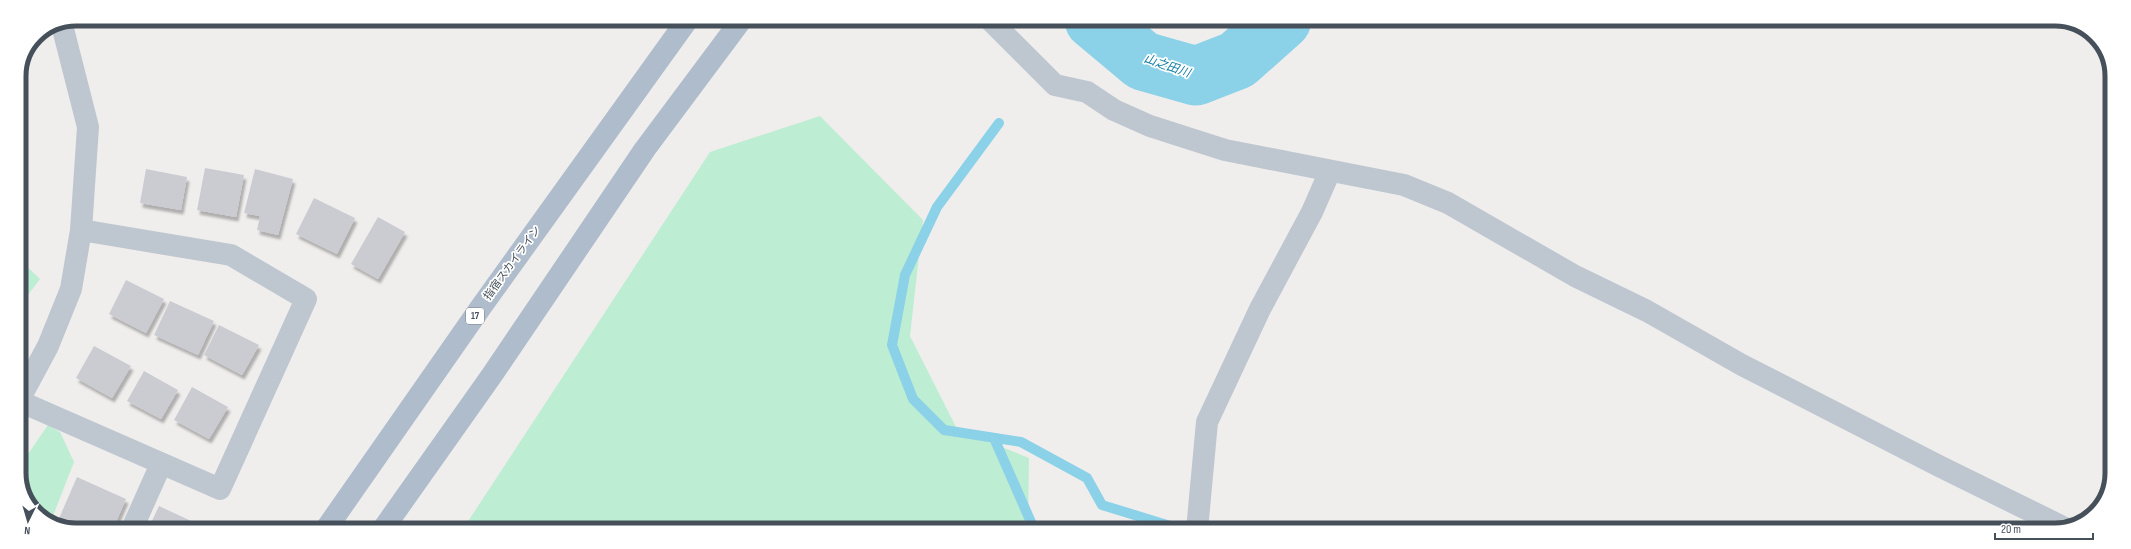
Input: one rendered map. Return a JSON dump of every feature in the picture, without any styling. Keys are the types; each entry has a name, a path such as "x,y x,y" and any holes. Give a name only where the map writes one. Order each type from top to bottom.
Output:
{"main road":[{"name":"指宿スカイライン","path":"330,523 625,105 683,26"},
{"path":"387,523 492,375 645,149 737,26"}],"street":[{"path":"996,26 1055,85 1087,92 1114,110 1150,126 1225,150 1404,185 1448,203 1575,276 1647,311 1749,368 1939,466 2056,523"},
{"path":"26,387 48,346 70,289 81,230 88,127 63,28"},
{"path":"1198,523 1208,422 1260,309 1312,212 1330,171"},
{"path":"26,403 220,490 306,299 231,255 81,230"},
{"path":"135,523 161,464"}],"green space":[{"path":"820,116 923,220 910,336 957,429 1029,458 1028,523 467,523 710,152"},
{"path":"26,266 40,279 26,298"},
{"path":"48,425 60,432 74,462 53,517 48,514 48,501 35,501 30,492 26,477 26,457"}],"building":[{"path":"205,168 244,175 236,217 197,210"},
{"path":"146,169 187,177 181,210 140,203"},
{"path":"255,169 293,179 278,235 257,230 260,216 244,213"},
{"path":"314,198 355,218 337,254 296,234"},
{"path":"378,217 405,232 378,279 351,264"},
{"path":"126,280 164,299 146,333 109,314"},
{"path":"170,301 214,321 198,355 154,335"},
{"path":"219,325 259,345 242,375 204,355"},
{"path":"94,346 131,366 112,398 76,378"},
{"path":"144,371 178,390 161,419 127,401"},
{"path":"192,387 228,407 209,439 174,420"},
{"path":"77,477 126,499 116,523 76,523 59,519"},
{"path":"159,506 196,523 151,523"}],"waterway":[{"name":"山之田川","path":"1101,26 1143,61 1196,76 1237,60 1275,26"},
{"path":"999,123 937,207 905,275 892,345 913,399 944,430 1021,442 1087,478 1102,505 1160,523"},
{"path":"994,438 1031,523"}]}
